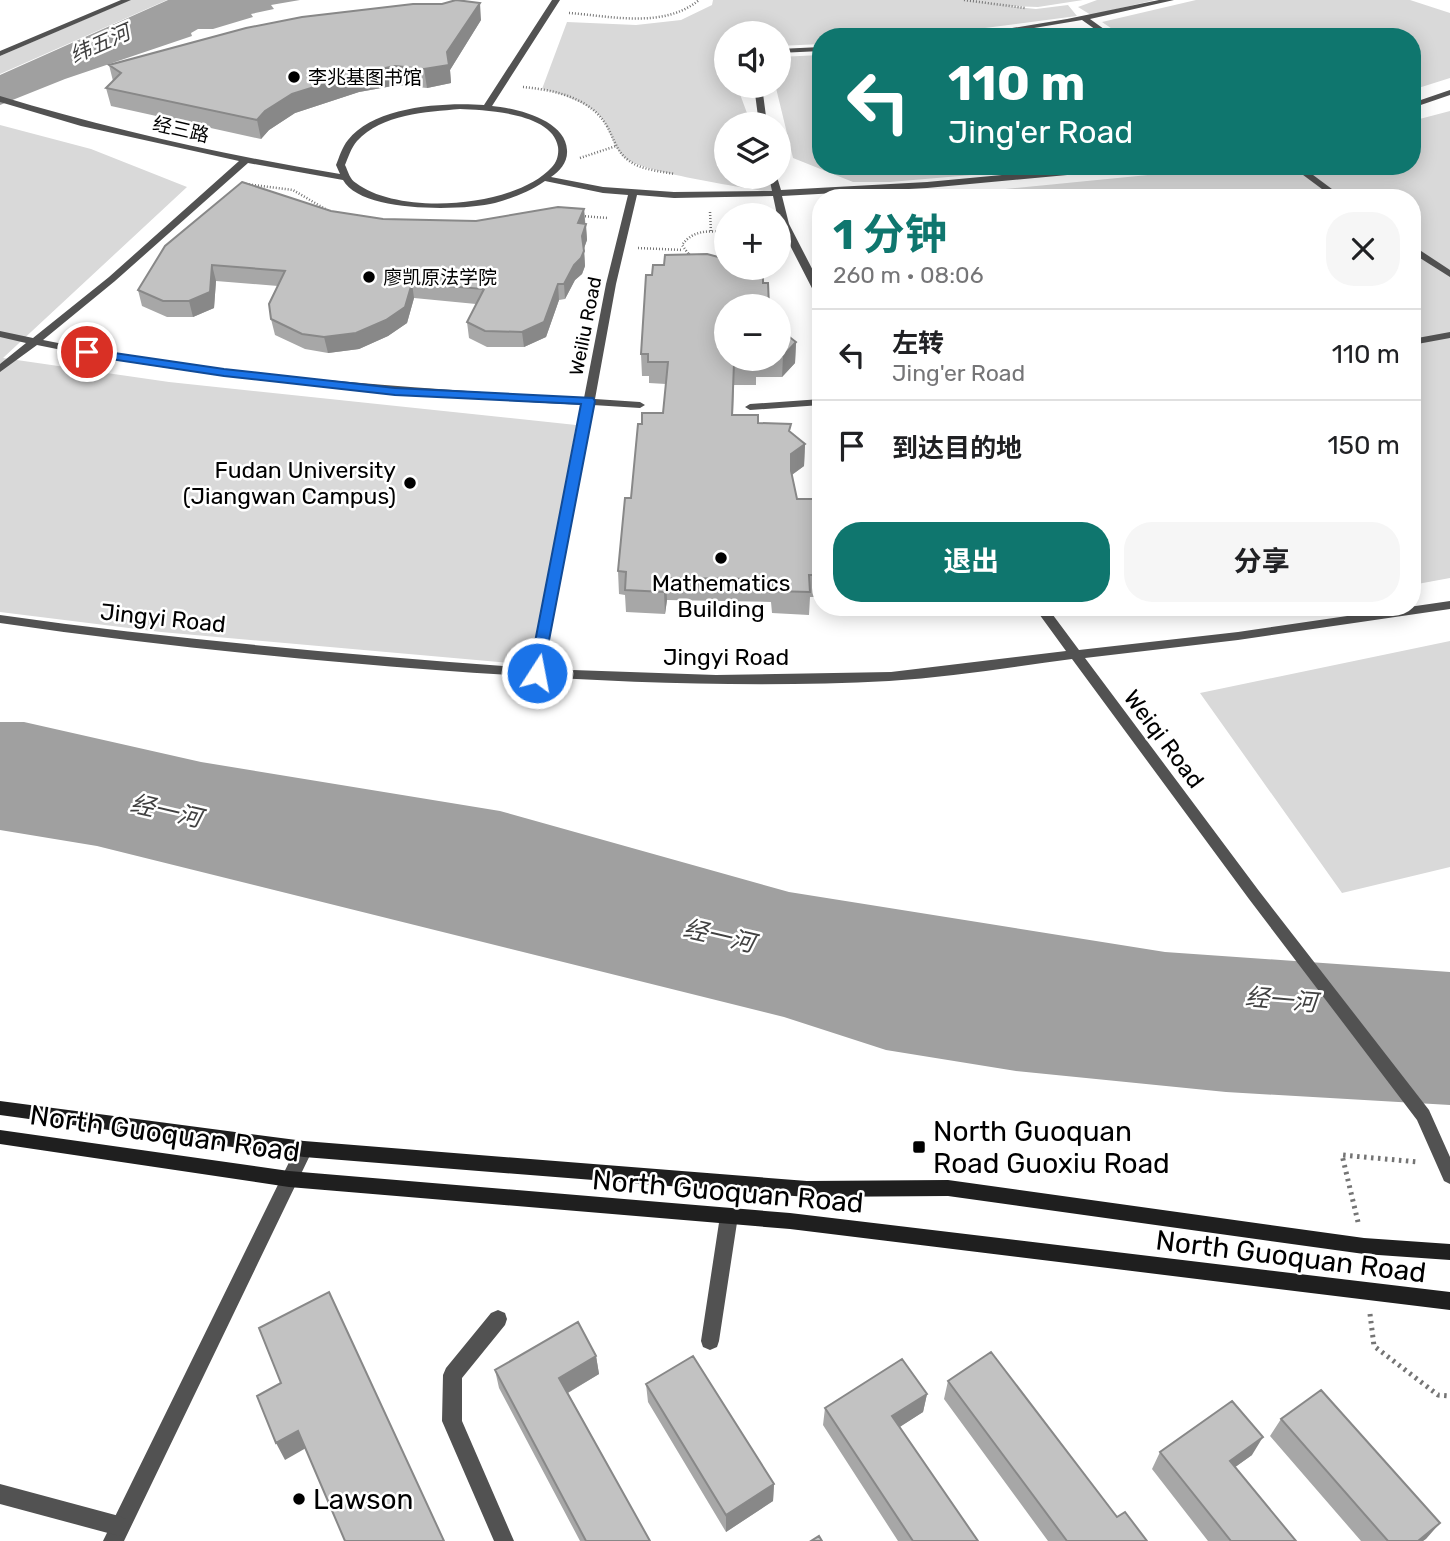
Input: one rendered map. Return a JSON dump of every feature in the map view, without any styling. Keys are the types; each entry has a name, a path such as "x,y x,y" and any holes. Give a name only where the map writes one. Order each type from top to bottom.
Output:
{"main road":[{"name":"North Guoquan Road","path":"0,1108 304,1149 807,1189 948,1188 1364,1246 1450,1252"},
{"name":"North Guoquan Road","path":"0,1137 289,1179 729,1216 1450,1301"}],"street":[{"path":"0,54 127,0"},
{"path":"486,107 556,0"},
{"path":"1020,28 1170,0"},
{"path":"1084,18 1098,28"},
{"path":"791,50 812,49"},
{"path":"1421,103 1450,92"},
{"name":"经三路","path":"0,99 39,113 244,162 344,177"},
{"path":"486,107 523,114 544,124 558,135 564,149 563,158 547,179 518,194 485,204 438,208 399,204 371,196 344,177 341,168 343,151 355,137 377,123 429,109 486,107"},
{"path":"0,369 112,279 244,162"},
{"path":"852,189 1035,175"},
{"path":"1308,175 1327,189"},
{"path":"547,179 603,190 674,195 812,191"},
{"path":"775,189 784,224 812,278"},
{"name":"Weiliu Road","path":"537,673 588,401 633,192"},
{"path":"1421,254 1450,274"},
{"path":"0,334 87,352 224,373 395,391 640,405"},
{"path":"1421,340 1450,335"},
{"path":"750,407 812,403"},
{"name":"Jingyi Road","path":"1421,607 1450,605"},
{"name":"Weiqi Road","path":"1047,616 1423,1115 1450,1176"},
{"name":"Jingyi Road","path":"0,619 97,633 353,659 537,673 716,680 891,676 1077,656 1342,616"},
{"path":"0,1494 116,1534 304,1149"},
{"path":"710,1341 729,1216"},
{"path":"498,1319 453,1375 452,1421 503,1541"}],"path":[{"path":"548,11 647,17 680,11 699,0"},
{"path":"964,0 1036,9"},
{"path":"500,85 564,94 600,116 626,159 636,165 677,175"},
{"path":"563,158 579,159 616,146"},
{"path":"682,250 684,241 692,235 714,232"},
{"path":"620,247 682,250 702,260"}],"shaded area":[{"path":"130,0 167,0 0,74 0,56"},
{"path":"713,0 1083,0 1038,7 1007,6 1036,9 1068,5 1077,16 984,28 812,28 812,44 791,45 791,21 714,21 714,98 741,98 747,112 714,112 714,182 636,164 621,154 595,111 573,99 542,89 567,22 636,25 681,20 712,5"},
{"path":"1097,0 1155,0 1091,15 1078,7"},
{"path":"1196,0 1410,0 1450,13 1450,78 1421,87 1421,28 1111,28 1102,22"},
{"path":"812,55 812,166 793,158 791,112 782,112 778,98 791,98 791,56"},
{"path":"1450,111 1450,578 1421,583 1421,189 1006,189 1148,175 1421,175 1421,119"},
{"path":"0,125 91,149 187,187 3,358 169,382 576,425 532,665 161,632 0,612"},
{"path":"836,175 972,175 890,182 853,182"},
{"path":"753,189 774,189 776,193"},
{"path":"1450,641 1450,867 1342,893 1200,693"}],"water":[{"name":"纬五河","path":"168,0 300,0 271,5 274,9 251,14 253,17 213,29 198,29 191,33 192,36 65,79 0,105 0,75"},
{"name":"经一河","path":"0,722 24,722 201,762 500,811 789,892 1165,952 1450,972 1450,1105 1226,1092 1016,1071 886,1050 784,1017 97,846 0,830"}],"building":[{"name":"李兆基图书馆","path":"456,0 480,3 447,52 449,65 424,69 395,66 356,74 292,94 265,111 257,120 106,88 121,73 109,65 246,28 302,17 413,4 442,4"},
{"name":"廖凯原法学院","path":"242,182 331,211 383,219 476,221 558,207 584,209 578,223 586,224 582,236 584,251 564,284 558,284 544,322 522,332 485,331 467,322 484,289 412,283 405,307 386,320 356,333 324,337 302,334 271,319 269,304 285,271 212,265 210,292 189,301 163,301 138,290 165,246"},
{"path":"707,254 714,256 714,280 763,280 763,283 768,283 768,294 714,294 714,371 734,371 732,415 758,415 758,423 791,424 789,431 805,444 791,454 791,471 797,499 812,499 810,592 772,591 772,579 666,578 664,592 625,590 626,572 618,571 625,498 631,498 638,424 642,424 642,413 663,413 668,362 648,362 648,354 641,354 646,275 652,275 653,265 664,265 665,255"},
{"path":"329,1292 444,1541 345,1541 298,1431 276,1443 257,1396 281,1383 259,1328"},
{"path":"578,1322 596,1356 559,1378 650,1541 586,1541 495,1370"},
{"path":"991,1352 1117,1517 1125,1512 1147,1541 1067,1541 948,1381"},
{"path":"693,1356 774,1484 726,1515 646,1384"},
{"path":"902,1359 927,1394 892,1416 978,1541 913,1541 825,1408"},
{"path":"1321,1390 1440,1523 1418,1541 1388,1541 1281,1419"},
{"path":"1232,1401 1263,1437 1230,1461 1296,1541 1231,1541 1160,1452"}],"place":[{"name":"李兆基图书馆","path":"294,77"},
{"name":"廖凯原法学院","path":"369,277"},
{"name":"Fudan University (Jiangwan Campus)","path":"410,483"},
{"name":"Mathematics Building","path":"721,558"},
{"name":"North Guoquan Road Guoxiu Road","path":"919,1147"},
{"name":"Lawson","path":"299,1499"}],"route":[{"path":"87,352 224,373 395,391 588,401 537,673"}]}
